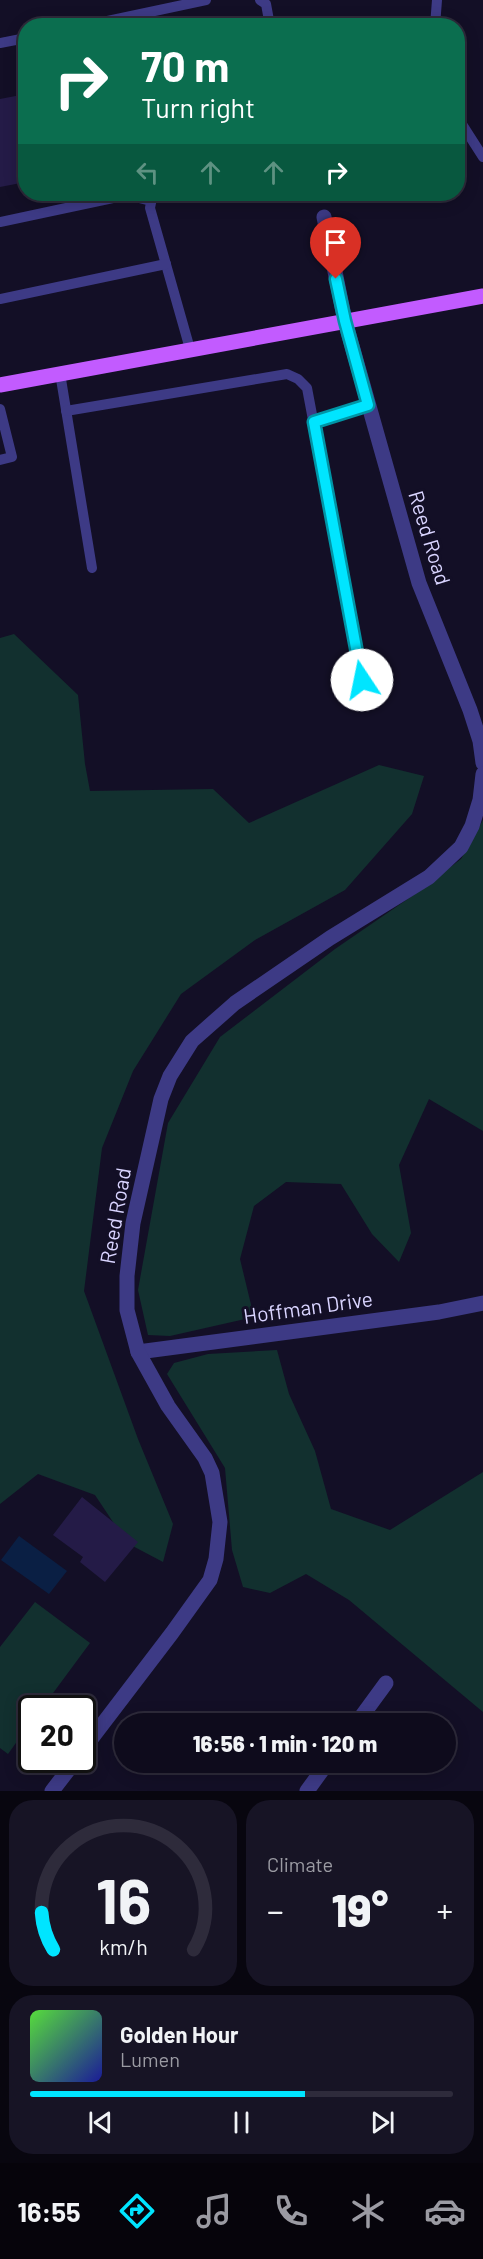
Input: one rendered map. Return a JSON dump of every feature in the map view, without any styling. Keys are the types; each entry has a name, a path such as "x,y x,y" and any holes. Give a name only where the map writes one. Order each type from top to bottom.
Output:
{"main road":[{"path":"0,385 190,348 483,296"}],"street":[{"name":"Reed Road","path":"324,216 345,321 419,583 470,710 480,741 483,763"},
{"name":"Reed Road","path":"96,1732 210,1580 216,1559 220,1522 212,1473 205,1458 168,1406 138,1352 127,1310 128,1265 133,1223 161,1099 170,1076 192,1041 234,1003 330,938 429,877 461,847 472,826 480,800 483,774"},
{"name":"Hoffman Drive","path":"138,1352 439,1312 483,1303"},
{"path":"364,1713 386,1683"},
{"path":"52,1791 66,1773"},
{"path":"307,1791 320,1773"}],"lane":[{"path":"122,18 206,0"},
{"path":"260,0 266,4 269,18"},
{"path":"436,18 437,0"},
{"path":"0,43 18,40"},
{"path":"465,129 483,157"},
{"path":"0,222 99,201"},
{"path":"153,201 150,208 190,348"},
{"path":"0,299 166,264"},
{"path":"60,374 92,568"},
{"path":"66,411 287,374 298,379 307,388 362,680"},
{"path":"314,422 368,405"},
{"path":"0,409 12,457 0,460"}],"green space":[{"path":"14,634 78,695 90,791 213,789 249,823 379,765 424,776 412,814 345,890 255,940 181,994 133,1071 102,1148 84,1291 138,1439 173,1524 163,1562 127,1543 95,1495 38,1474 0,1504 0,638"},
{"path":"483,820 483,1131 429,1099 399,1165 411,1233 399,1262 372,1234 341,1184 286,1182 254,1206 240,1259 254,1317 170,1336 148,1335 138,1290 168,1123 220,1037 335,949 461,859"},
{"path":"277,1350 289,1394 315,1451 331,1509 390,1530 483,1472 483,1712 349,1600 306,1574 270,1593 243,1587 232,1550 225,1468 167,1374 174,1363 208,1354"},
{"path":"35,1602 90,1643 52,1695 18,1695 18,1740 8,1754 0,1748 0,1647"}],"water":[{"path":"19,1536 67,1571 49,1594 1,1560"}],"building":[{"path":"18,96 18,184 0,187 0,99"},
{"path":"82,1497 138,1542 105,1582 80,1562 83,1557 53,1535"}],"route":[{"path":"336,279 368,405 314,422 362,680"}]}
